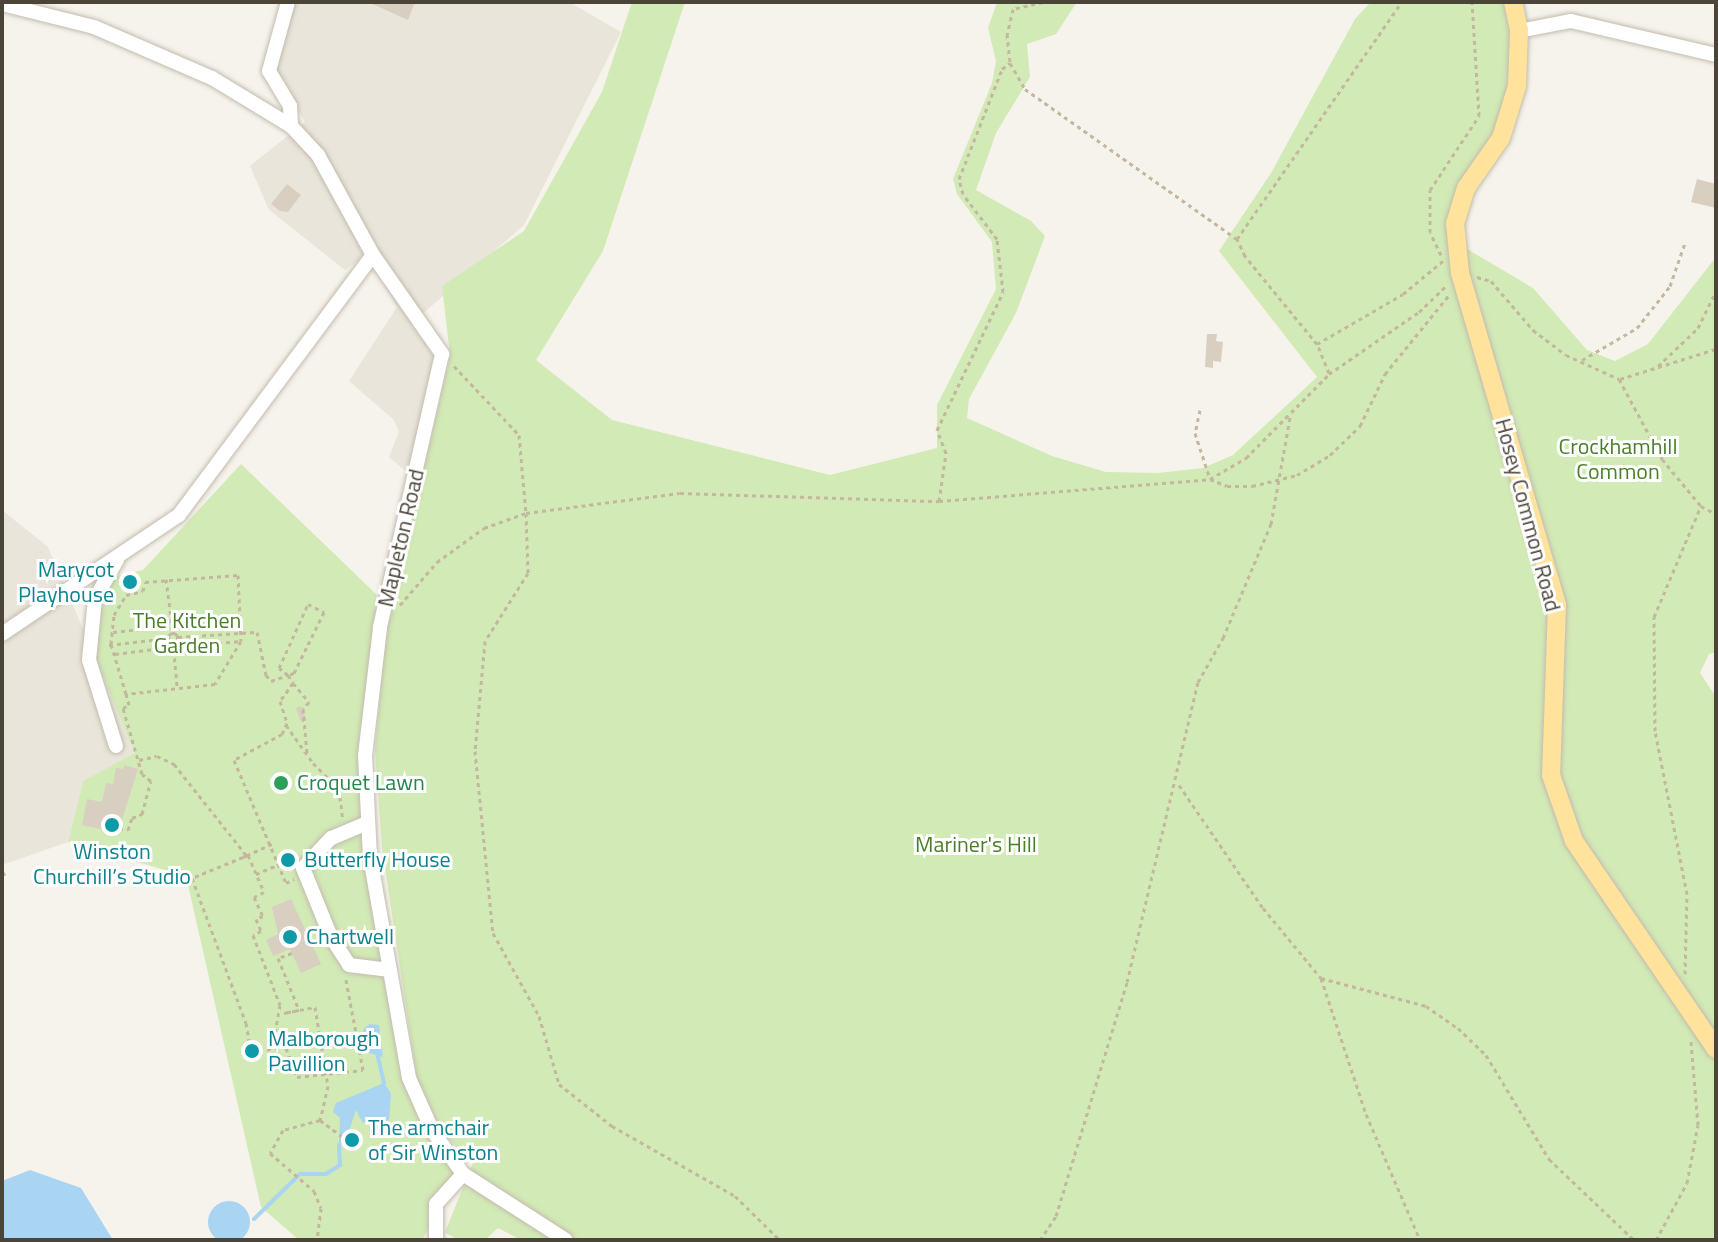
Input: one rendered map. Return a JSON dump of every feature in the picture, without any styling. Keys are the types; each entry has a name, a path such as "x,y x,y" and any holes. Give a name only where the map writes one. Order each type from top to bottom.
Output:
{"main road":[{"name":"Hosey Common Road","path":"1513,2 1519,31 1517,86 1501,138 1466,188 1455,223 1462,277 1557,605 1551,775 1574,841 1716,1049"}],"street":[{"path":"288,2 269,71 290,106 291,126"},
{"path":"2,4 94,27 212,78 291,126 318,155 373,255 442,354"},
{"path":"1519,31 1571,21 1712,52"},
{"path":"2,634 179,515 373,255"},
{"name":"Mapleton Road","path":"442,354 380,628 366,737 367,823 388,970 411,1085 439,1142 463,1174 566,1240"},
{"path":"116,746 89,660 95,599 119,556"},
{"path":"367,823 342,831 314,851 303,868 331,937 349,965 388,970"},
{"path":"436,1240 436,1204 463,1174"}],"path":[{"path":"1012,2 1007,34 1010,63 1034,96 1237,239 1245,256 1317,344 1329,374"},
{"path":"1013,9 1043,2"},
{"path":"1237,239 1402,2"},
{"path":"1472,2 1479,116 1459,154 1430,190 1430,232 1444,260 1462,277 1491,281 1533,330 1619,379 1662,459 1701,506 1716,514"},
{"path":"939,501 946,453 937,430 1003,292 997,239 963,194 959,179 1002,69 1010,63"},
{"path":"1582,360 1637,328 1670,286 1685,243"},
{"path":"1317,344 1403,294 1444,260"},
{"path":"380,628 437,562 484,528 526,513 680,493 939,501 1210,479 1246,458 1290,417 1329,374 1419,312 1462,277"},
{"path":"1200,410 1195,433 1210,479 1227,486 1278,481 1330,455 1360,426 1385,374 1423,322 1462,277"},
{"path":"1657,367 1698,328 1716,291"},
{"path":"1619,379 1716,349"},
{"path":"442,354 519,435 526,513 528,573 485,641 475,751 493,933 539,1016 559,1084 612,1126 735,1196 780,1240"},
{"path":"1040,1240 1056,1216 1127,982 1178,783 1198,682 1223,638 1271,524 1290,417"},
{"path":"1684,1003 1687,894 1655,731 1654,617 1701,506"},
{"path":"119,828 128,830 132,818 142,814 151,781 142,774 123,708 129,705 110,645 115,617 126,595 136,594 145,582 238,575 241,641 215,684 126,694"},
{"path":"166,579 173,633 178,637"},
{"path":"173,642 178,637 242,630 257,632 261,639 266,675 271,681 288,675 294,673 324,612 308,604 279,668 288,675 309,702 303,709 307,754"},
{"path":"113,632 159,627 171,620"},
{"path":"171,620 184,625 241,620"},
{"path":"110,645 168,638 173,633"},
{"path":"168,638 173,642 177,688"},
{"path":"175,654 186,646 241,641"},
{"path":"114,654 162,648 175,654"},
{"path":"293,683 280,701 286,725 339,789 342,831"},
{"path":"286,725 273,742 234,760 282,863 286,883"},
{"path":"139,760 157,756 174,764 244,856 248,855 264,892 254,897 263,916 256,919 261,931 253,935 280,1005 272,1050"},
{"path":"1178,783 1263,908 1321,978 1366,1114 1420,1240"},
{"path":"272,844 192,878 246,1023 251,1052 352,1036"},
{"path":"256,874 282,863"},
{"path":"266,964 292,953"},
{"path":"278,958 299,1010 284,1013"},
{"path":"1321,978 1426,1006 1458,1028 1486,1055 1549,1159 1634,1240"},
{"path":"286,1048 294,1076 363,1070 350,1002"},
{"path":"277,1012 315,1007 327,1072 320,1120"},
{"path":"1656,1240 1687,1183 1698,1125 1689,1031"},
{"path":"320,1120 348,1141"},
{"path":"317,1240 321,1208 314,1191 270,1153 274,1139 283,1130 320,1120"}],"shaded area":[{"path":"293,2 569,2 621,32 524,225 411,324 434,356 409,474 389,457 399,432 394,420 349,381 397,307 367,254 345,270 269,210 250,166 305,122 274,68"},
{"path":"2,510 48,547 136,753 83,781 68,842 2,865"}],"green space":[{"name":"Mariner's Hill","path":"632,2 685,2 603,251 536,360 612,420 830,475 937,448 937,405 996,289 992,242 957,194 953,179 992,83 996,61 988,28 997,2 1077,2 1056,34 1027,44 1030,77 996,133 976,190 1031,221 1045,236 1016,313 969,399 967,418 1052,456 1106,472 1158,473 1203,468 1233,455 1317,377 1219,251 1271,173 1355,19 1371,2 1515,2 1515,85 1460,213 1462,246 1533,288 1587,350 1615,361 1648,344 1716,257 1716,652 1709,654 1700,673 1716,697 1716,1240 521,1240 498,1228 485,1240 458,1240 445,1232 473,1163 442,1132 417,1080 382,848 375,750 385,639 450,355 442,286 524,231 602,92"},
{"name":"The Kitchen Garden","path":"241,464 377,595 363,738 361,824 404,1082 458,1177 422,1240 299,1240 261,1207 186,876 68,842 83,781 135,753 93,653 101,590 110,578 143,570"}],"water":[{"path":"369,1024 379,1025 383,1057 369,1053 363,1030"},
{"path":"384,1083 391,1093 389,1120 380,1125 362,1122 356,1110 345,1143 339,1145 340,1118 333,1112 336,1103"},
{"path":"30,1170 81,1188 113,1240 2,1240 2,1181"},
{"path":"229,1201 244,1207 250,1222 244,1237 229,1243 214,1237 208,1222 214,1207"}],"building":[{"path":"368,2 415,2 408,20"},
{"path":"1697,179 1716,184 1716,208 1691,202"},
{"path":"287,184 301,195 288,212 280,211 271,204"},
{"path":"1207,334 1217,334 1216,341 1223,342 1221,362 1213,361 1213,368 1205,367"},
{"path":"301,706 307,720 301,722 296,708"},
{"path":"124,765 138,769 118,833 82,825 87,799 102,802 106,783 113,784 116,768 123,769"},
{"name":"Butterfly House","path":"291,855 294,861 286,865 283,858"},
{"name":"Chartwell","path":"291,899 321,964 301,973 290,949 273,956 266,940 278,934 272,907"},
{"name":"Malborough Pavillion","path":"257,1044 259,1055 248,1057 246,1046"}],"waterway":[{"path":"378,1057 384,1083"},
{"path":"254,1219 300,1174 326,1174 340,1165 339,1145"}],"place":[{"name":"Marycot Playhouse","path":"130,582"},
{"name":"Croquet Lawn","path":"281,783"},
{"name":"Winston Churchill’s Studio","path":"112,825"},
{"name":"Butterfly House","path":"288,860"},
{"name":"Chartwell","path":"290,937"},
{"name":"Malborough Pavillion","path":"252,1051"},
{"name":"The armchair of Sir Winston","path":"352,1140"}],"park label":[{"name":"Crockhamhill Common","path":"1618,458"}]}
